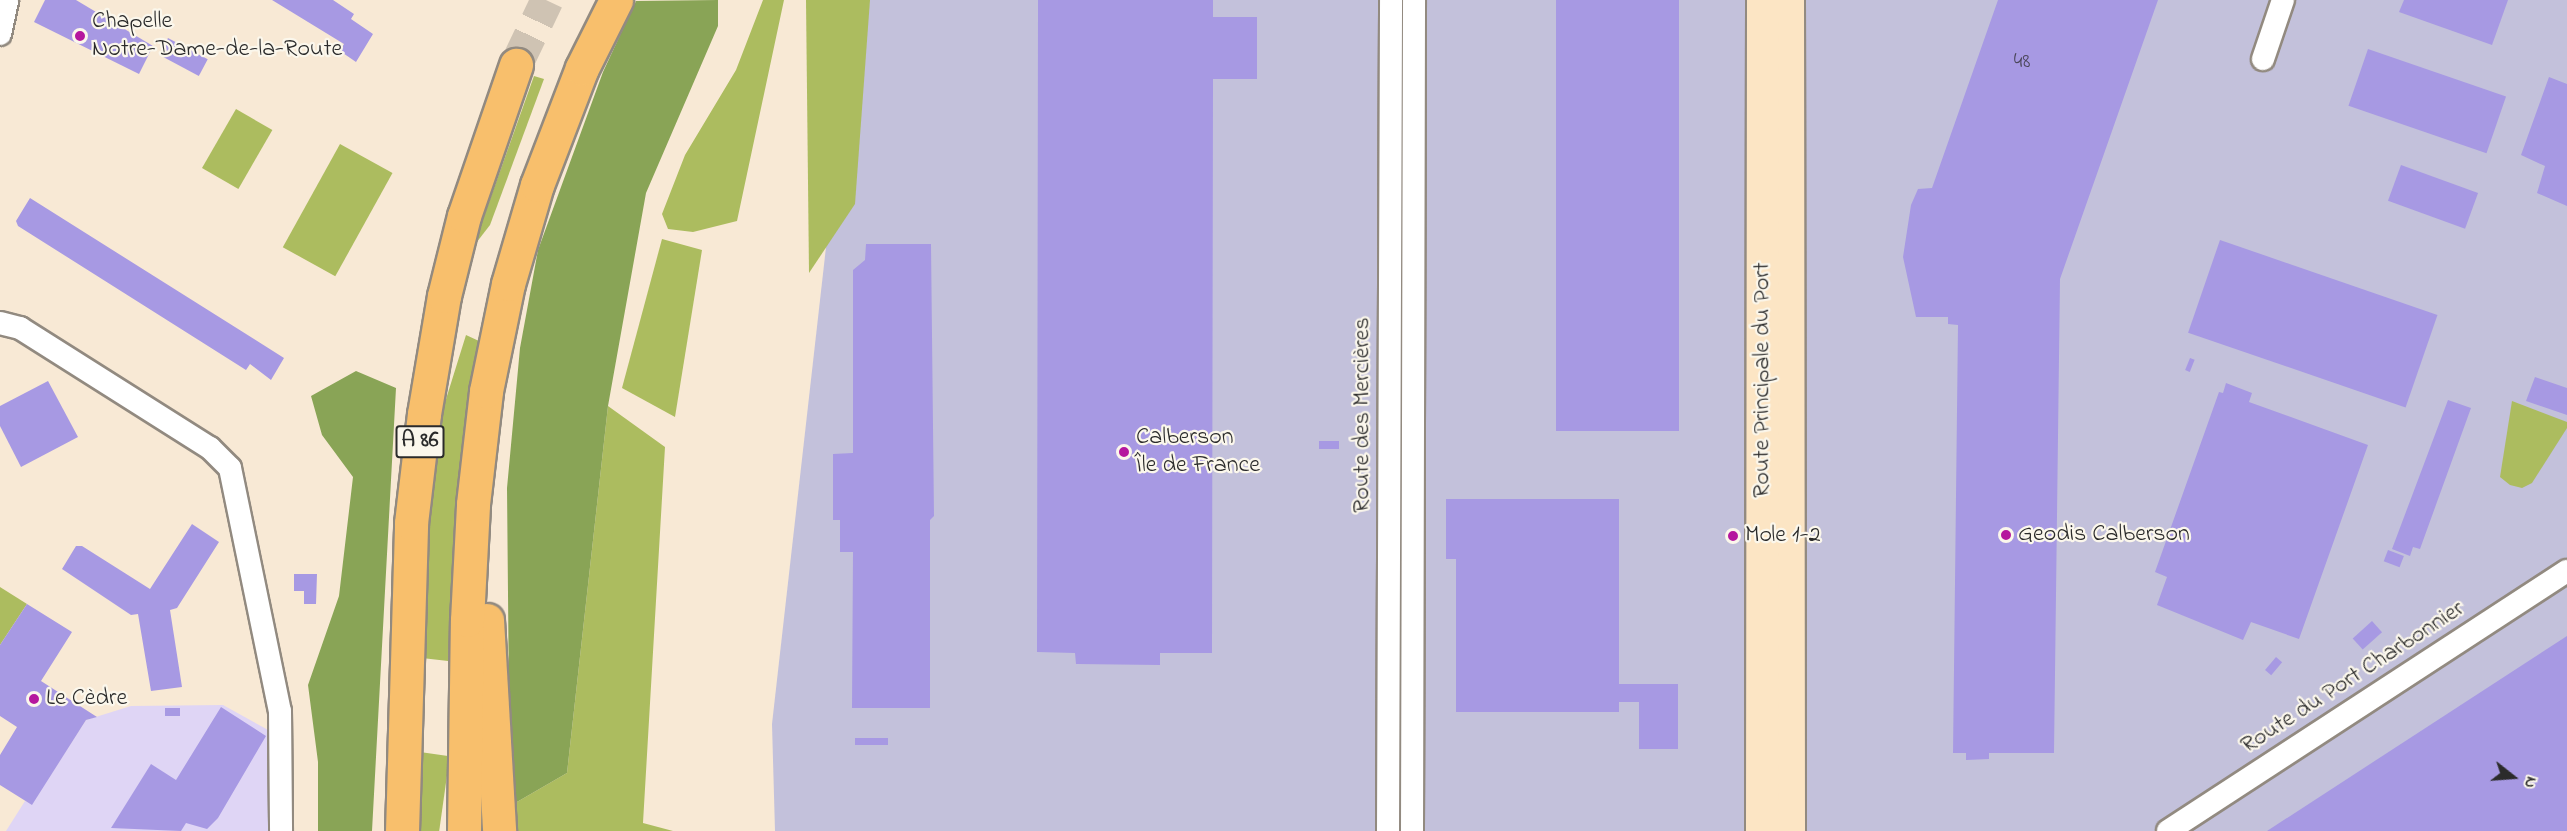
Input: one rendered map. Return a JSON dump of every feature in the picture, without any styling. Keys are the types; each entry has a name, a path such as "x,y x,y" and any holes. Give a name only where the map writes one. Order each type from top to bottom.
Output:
{"highway":[{"name":"A 86","path":"464,831 467,620 473,504 486,391 508,284 553,143 582,68 616,0"},
{"name":"A 86","path":"402,831 411,523 424,414 444,297 464,216 516,65"},
{"path":"473,504 485,548 499,831"}],"main road":[{"name":"Route Principale du Port","path":"1762,831 1763,0"},
{"name":"Route Principale du Port","path":"1788,0 1789,831"}],"street":[{"path":"0,34 7,0"},
{"name":"Route des Mercières","path":"1388,831 1391,0"},
{"name":"Route des Mercières","path":"1412,831 1414,0"},
{"path":"2263,59 2283,0"},
{"path":"0,323 20,328 225,459 232,474 283,739 281,831"},
{"name":"Route du Port Charbonnier","path":"2168,831 2567,571"}],"shaded area":[{"path":"854,0 2567,0 2567,831 775,831 772,724"},
{"path":"223,705 270,731 270,831 6,831 25,801 32,804 86,720 131,706"}],"green space":[{"path":"718,0 718,26 646,193 608,406 567,773 510,806 507,488 520,348 538,250 603,72 636,1"},
{"path":"763,0 784,0 737,221 693,232 668,229 662,214 685,155 736,70"},
{"path":"806,0 870,0 855,204 809,273"},
{"path":"534,76 544,79 490,225 473,247"},
{"path":"236,109 272,130 238,189 202,168"},
{"path":"340,144 392,173 335,276 283,247"},
{"path":"662,239 702,250 675,417 622,388"},
{"path":"466,335 479,341 459,501 448,661 422,658 424,515 437,428"},
{"path":"356,371 396,388 372,831 318,831 318,762 308,685 339,596 353,477 322,435 311,396"},
{"path":"2512,401 2567,422 2567,428 2532,483 2522,488 2510,485 2500,477"},
{"path":"608,406 665,447 643,823 673,831 513,831 510,806 567,773"},
{"path":"0,587 27,604 0,645"},
{"path":"420,752 450,756 439,831 409,830"}],"building":[{"path":"45,0 76,0 153,46 139,74 34,22"},
{"path":"272,0 333,0 354,14 351,19 373,34 356,62 340,51 344,44"},
{"name":"Calberson Île de France","path":"1038,0 1213,0 1213,17 1257,17 1257,79 1213,79 1212,653 1160,653 1160,665 1076,664 1075,653 1037,652"},
{"path":"1556,0 1679,0 1679,431 1556,431"},
{"name":"Geodis Calberson","path":"1998,0 2158,0 2060,279 2054,753 1989,753 1989,759 1966,760 1966,753 1953,753 1958,325 1948,324 1948,317 1916,317 1903,257 1911,205 1918,189 1932,188"},
{"path":"2404,0 2508,0 2492,45 2399,12"},
{"path":"168,38 208,59 199,76 159,55"},
{"path":"2368,49 2506,97 2487,153 2348,106"},
{"path":"2549,77 2567,84 2567,206 2537,193 2545,166 2521,155"},
{"path":"2401,165 2478,193 2465,229 2388,201"},
{"path":"30,198 284,358 271,380 250,364 246,370 18,226 16,221"},
{"path":"2220,240 2437,315 2406,408 2188,333"},
{"path":"866,244 931,244 934,516 930,520 930,708 852,708 853,552 840,552 840,520 833,520 833,454 853,453 853,270 865,260"},
{"path":"2190,358 2195,360 2190,372 2185,370"},
{"path":"2535,377 2567,388 2567,415 2526,401"},
{"path":"48,381 78,437 21,467 0,426 0,406"},
{"path":"2226,383 2252,393 2249,402 2368,445 2299,639 2251,622 2243,640 2157,605 2167,577 2155,572 2219,392 2223,393"},
{"path":"2448,400 2471,408 2420,549 2413,547 2410,556 2392,549"},
{"path":"1319,441 1339,441 1339,449 1319,449"},
{"path":"1446,499 1619,499 1619,684 1678,684 1678,749 1639,749 1639,702 1619,702 1619,712 1456,712 1456,559 1446,559"},
{"path":"192,524 219,542 177,608 170,610 182,687 151,691 138,614 131,615 62,569 76,546 82,546 150,589"},
{"path":"2388,550 2404,556 2400,567 2384,561"},
{"path":"294,574 317,574 316,604 304,604 304,591 294,591"},
{"name":"Le Cèdre","path":"27,604 72,632 41,681 97,717 86,720 32,805 0,785 0,755 17,727 0,716 0,645"},
{"path":"2372,621 2382,632 2363,650 2353,638"},
{"path":"2567,636 2567,831 2267,831"},
{"path":"2276,657 2282,662 2271,675 2265,670"},
{"path":"221,707 266,736 218,818 207,829 186,823 181,831 111,828 151,764 176,780"},
{"path":"165,708 180,708 180,716 165,716"},
{"path":"855,738 888,738 888,745 855,745"}],"tunnel":[{"path":"516,65 547,0"}],"place":[{"name":"Chapelle Notre-Dame-de-la-Route","path":"80,36"},
{"name":"Calberson Île de France","path":"1124,452"},
{"name":"Geodis Calberson","path":"2006,535"},
{"name":"Mole 1-2","path":"1733,536"},
{"name":"Le Cèdre","path":"34,699"}]}
